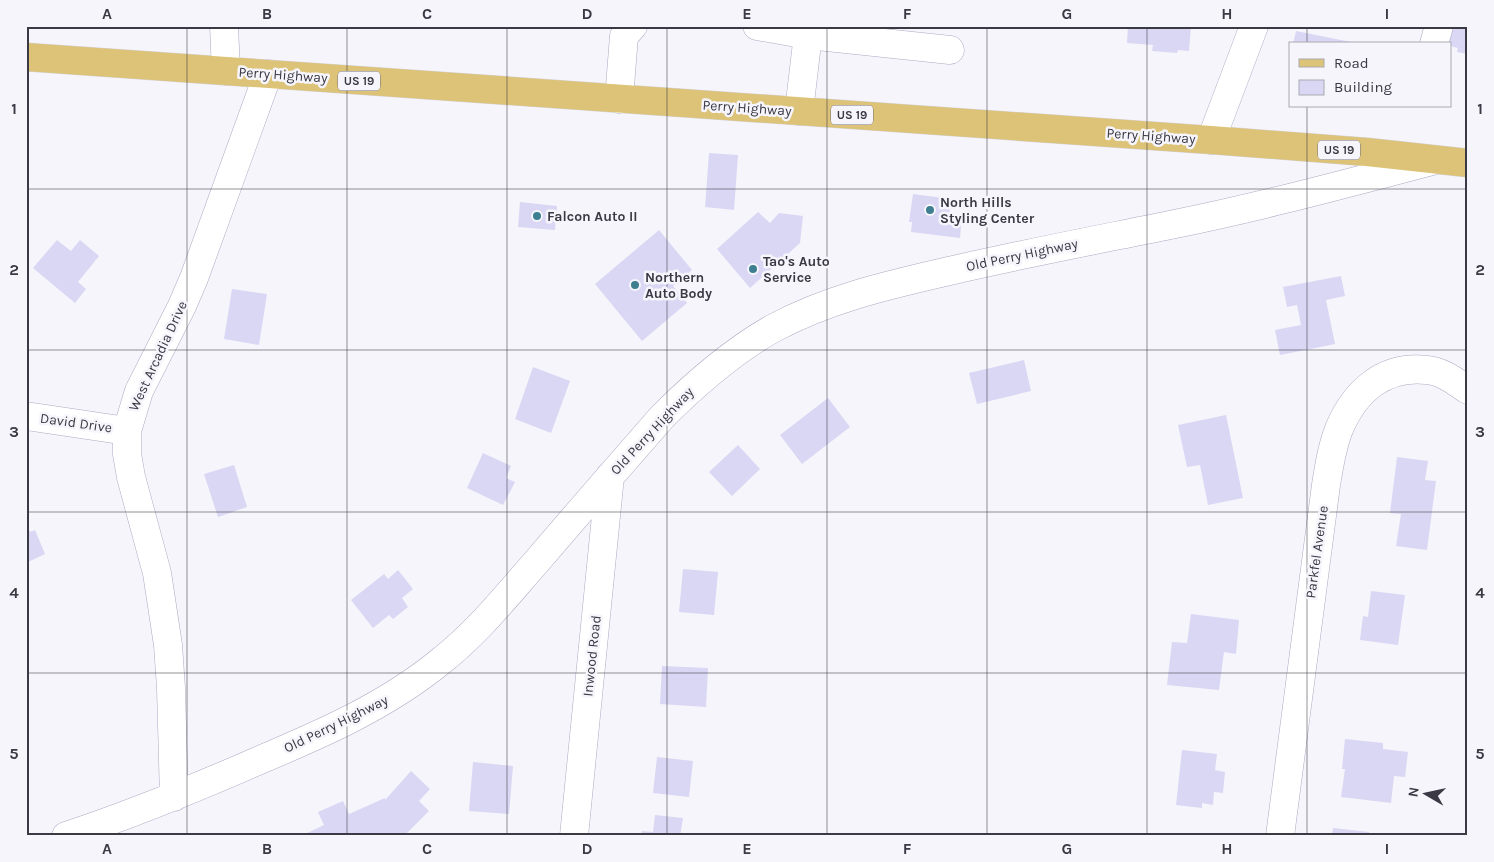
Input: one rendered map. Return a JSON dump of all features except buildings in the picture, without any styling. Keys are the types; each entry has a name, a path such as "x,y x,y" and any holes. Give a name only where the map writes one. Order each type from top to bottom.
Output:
{"main road":[{"name":"Perry Highway","path":"26,57 1211,140 1468,162"}],"street":[{"path":"224,26 226,71"},
{"path":"618,98 624,36 633,26"},
{"path":"757,26 950,50"},
{"path":"1211,140 1254,26"},
{"path":"1435,42 1439,26"},
{"path":"799,111 808,31"},
{"name":"West Arcadia Drive","path":"174,797 168,645 157,573 131,478 127,454 127,431 131,411 139,391 194,278 268,74"},
{"name":"Old Perry Highway","path":"66,836 174,797 317,736 352,719 416,680 443,660 496,608 662,417 687,392 745,345 806,312 837,300 922,277 994,260 1264,206 1439,159"},
{"name":"Parkfel Avenue","path":"1280,836 1326,485 1331,456 1339,429 1350,408 1365,388 1401,370 1428,370 1449,378 1468,390"},
{"name":"David Drive","path":"26,416 127,431"},
{"name":"Inwood Road","path":"574,836 610,476"}],"place":[{"name":"North Hills Styling Center","path":"930,210"},
{"name":"Falcon Auto II","path":"537,216"},
{"name":"Tao's Auto Service","path":"753,269"},
{"name":"Northern Auto Body","path":"635,285"}]}
